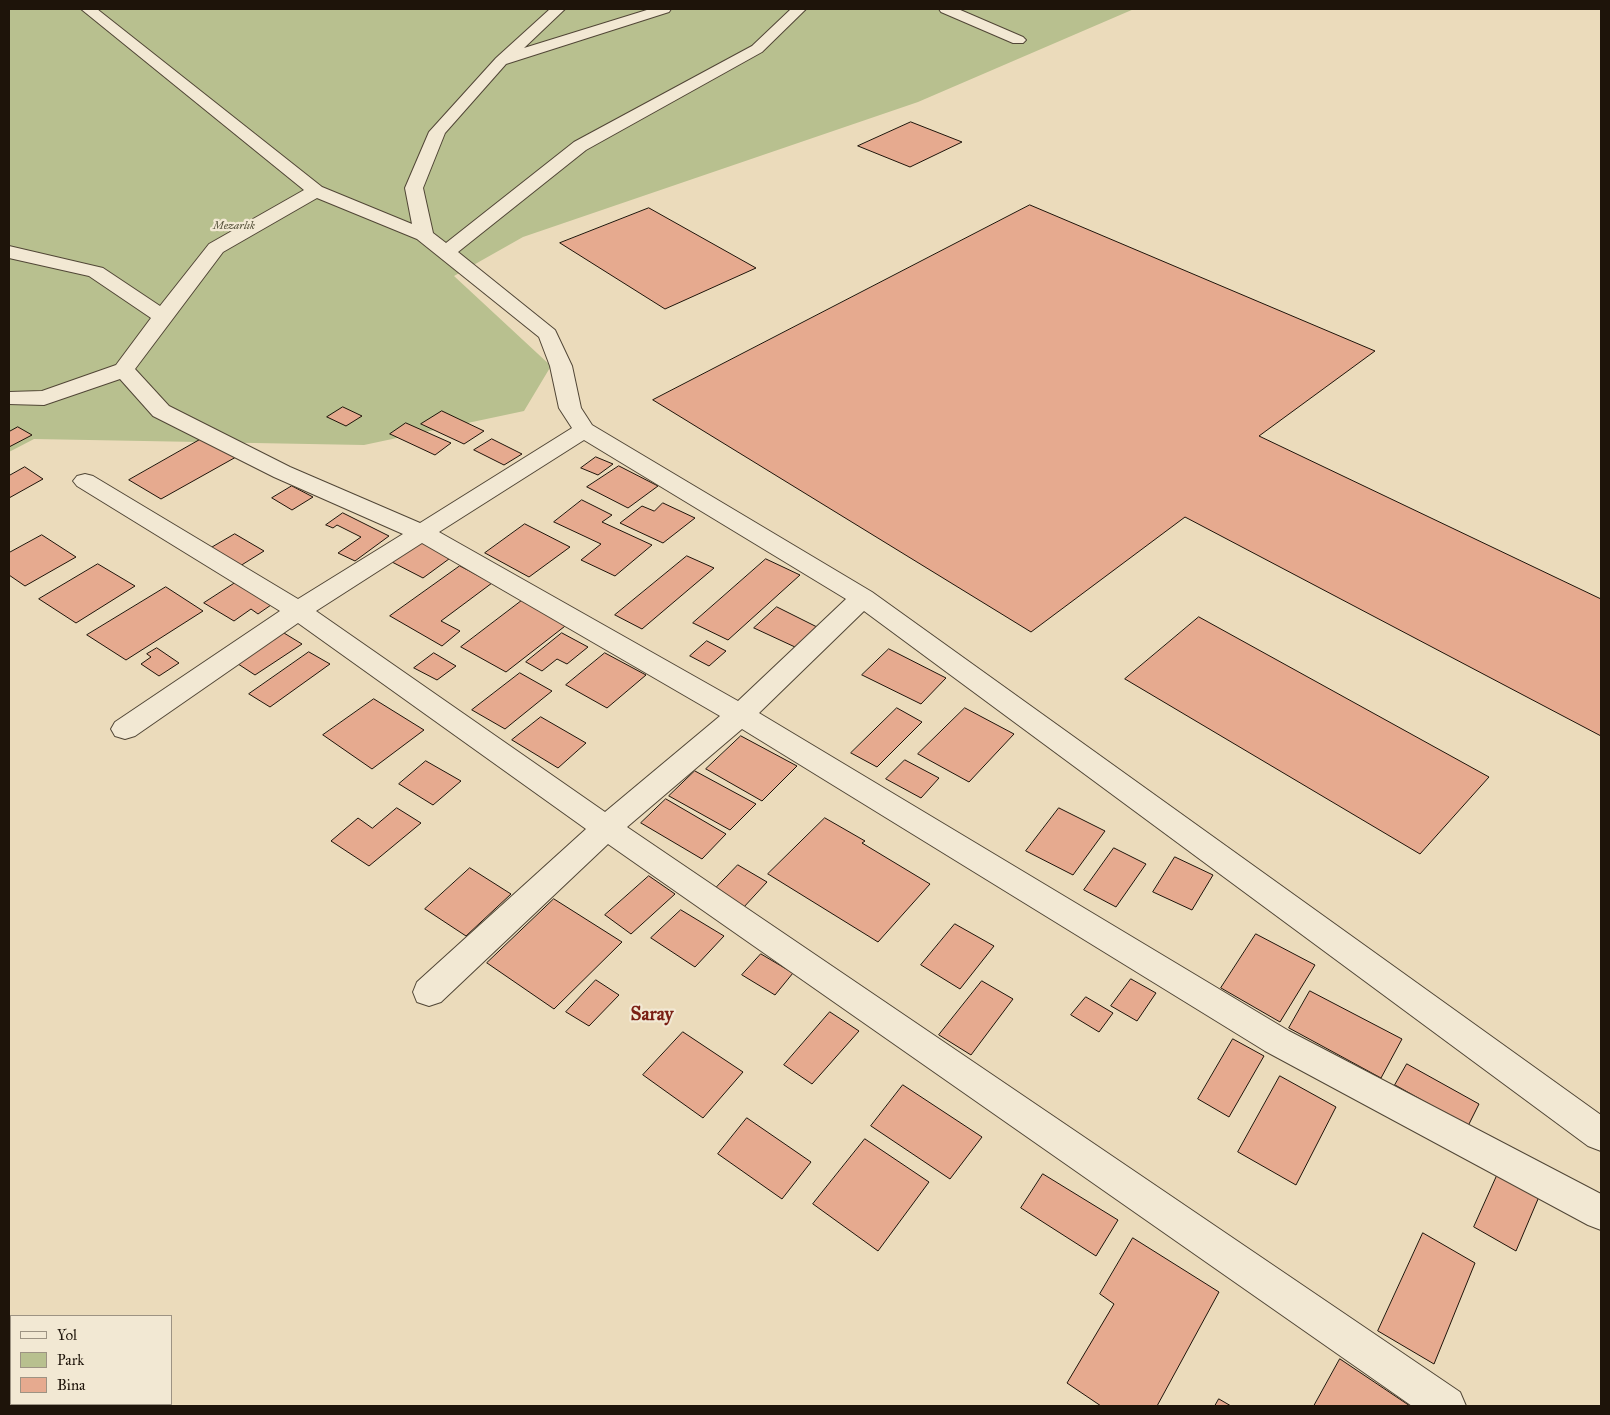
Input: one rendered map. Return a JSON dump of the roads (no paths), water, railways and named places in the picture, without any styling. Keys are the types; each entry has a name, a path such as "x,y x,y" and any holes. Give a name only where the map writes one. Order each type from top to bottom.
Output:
{"street":[{"path":"88,9 316,191 424,234 445,253 548,334 561,366 570,408 584,430 863,598 1601,1136"},
{"path":"424,234 414,188 437,132 500,61 558,9"},
{"path":"500,61 664,9"},
{"path":"445,253 580,146 757,49 799,9"},
{"path":"946,9 1018,40"},
{"path":"9,398 44,398 124,370 162,317 216,248 316,191"},
{"path":"9,252 96,272 162,317"},
{"path":"124,370 161,411 282,472 422,533 740,715 1278,1041 1601,1213"},
{"path":"125,728 298,611 584,430"},
{"path":"85,481 298,611 606,828 1446,1406"},
{"path":"429,992 606,828 740,715 863,598"}],"district":[{"name":"Saray","path":"652,1015"}],"park label":[{"name":"Mezarlık","path":"234,226"}]}
